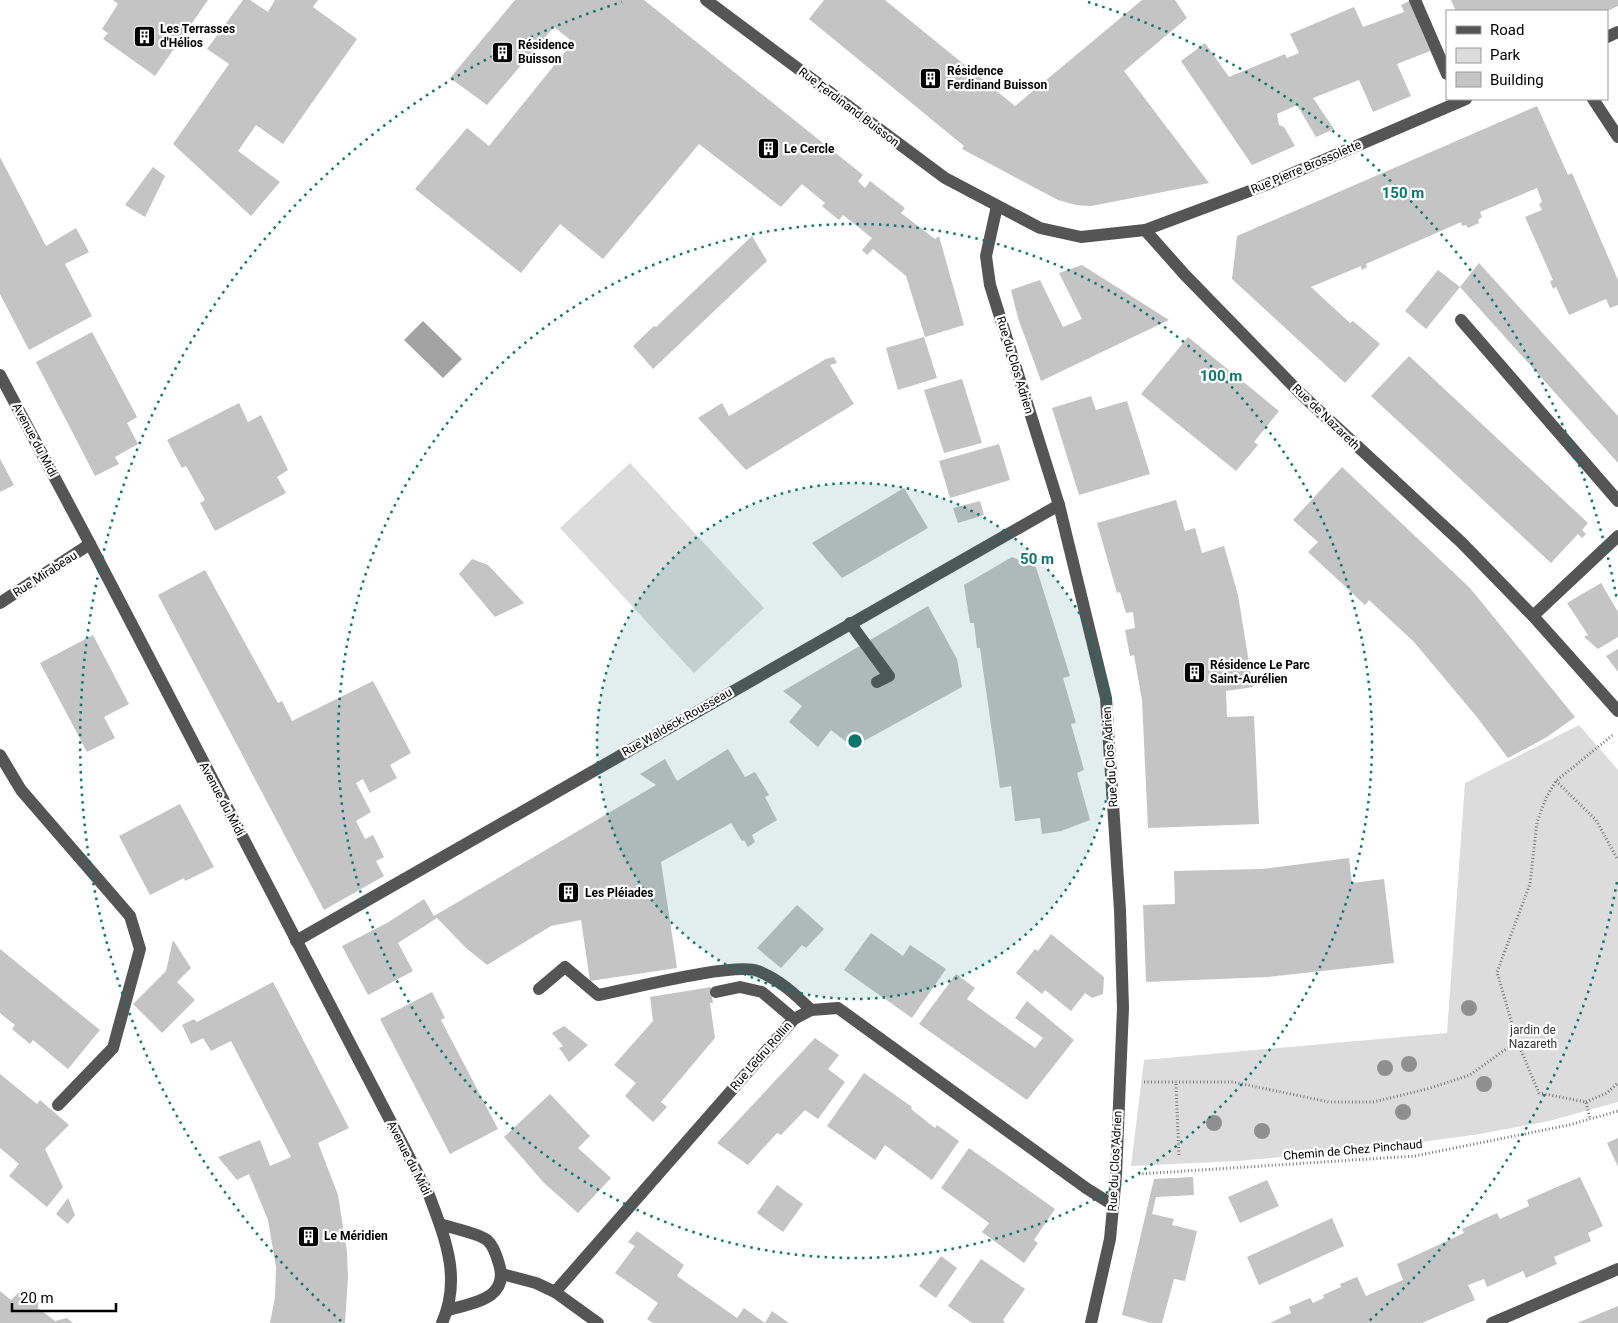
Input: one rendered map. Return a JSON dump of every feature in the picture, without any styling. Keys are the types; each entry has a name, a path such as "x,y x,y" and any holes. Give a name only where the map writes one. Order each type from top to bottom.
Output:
{"street":[{"name":"Rue Ferdinand Buisson","path":"706,0 945,178 996,206"},
{"path":"1415,0 1446,72"},
{"name":"Rue Pierre Brossolette","path":"1144,230 1263,186 1460,100"},
{"path":"1593,100 1618,137"},
{"path":"996,206 1040,228 1081,237 1144,230"},
{"name":"Rue du Clos Adrien","path":"996,206 993,232 986,256 990,285 1059,505 1106,698 1120,910 1123,1008 1116,1176 1110,1239 1091,1323"},
{"name":"Rue de Nazareth","path":"1144,230 1185,275 1302,395 1461,542 1533,616 1618,711"},
{"path":"1461,320 1618,501"},
{"name":"Avenue du Midi","path":"0,376 90,544 429,1195 448,1244 451,1270 448,1310"},
{"name":"Rue Waldeck Rousseau","path":"296,941 1059,505"},
{"path":"1533,616 1618,536"},
{"name":"Rue Mirabeau","path":"0,603 90,544"},
{"path":"850,623 889,676 877,682"},
{"path":"0,755 21,790 130,916 140,949 113,1048 58,1105"},
{"path":"539,988 565,967 598,995 720,971 756,971 787,987 811,1010"},
{"path":"716,992 740,987 762,992 794,1019"},
{"name":"Rue Ledru Rollin","path":"555,1292 794,1019 811,1010 838,1008 1086,1188 1113,1205"},
{"path":"440,1224 487,1240 496,1252 502,1274 499,1288 486,1300 448,1310 442,1323"},
{"path":"1492,1323 1618,1269"},
{"path":"502,1274 536,1283 555,1292 598,1323"}],"path":[{"path":"1618,730 1556,781 1546,798 1536,822 1530,884 1497,972 1518,1041 1539,1093 1586,1102 1607,1093 1618,1083"},
{"path":"1556,781 1596,820 1618,860"},
{"path":"1120,1082 1176,1084 1233,1082 1329,1102 1373,1102 1427,1089 1470,1074 1518,1041"},
{"path":"1176,1084 1179,1157"},
{"path":"1586,1102 1590,1119"},
{"name":"Chemin de Chez Pinchaud","path":"1116,1176 1415,1156 1590,1119 1618,1111"}],"green space":[{"path":"630,463 764,608 694,673 560,528"},
{"name":"jardin de Nazareth","path":"1579,725 1618,770 1618,1102 1549,1121 1480,1134 1393,1146 1238,1161 1131,1166 1144,1060 1447,1033 1465,783"}],"shaded area":[{"path":"423,321 462,359 443,378 404,340"}],"building":[{"name":"Les Terrasses d'Hélios","path":"113,0 208,0 155,76 103,39 108,33 102,29 118,4"},
{"path":"243,0 250,0 268,12 275,0 318,0 313,7 357,39 283,144 256,125 238,151 280,182 251,216 173,144 229,64 207,49"},
{"path":"515,0 644,0 863,175 858,181 865,188 870,181 905,208 901,213 935,239 939,236 964,325 925,337 906,276 873,249 867,255 862,250 872,238 843,215 839,220 822,206 825,203 802,184 781,207 699,144 603,259 560,224 521,273 415,189 467,128 489,146 573,42 554,27 487,105 450,78"},
{"path":"824,0 885,0 1015,106 1142,0 1175,0 1187,18 1124,71 1209,183 1091,206 1076,205 1058,200 962,149 964,146 809,19"},
{"path":"1451,0 1618,0 1618,6 1608,11 1456,10"},
{"path":"1409,1 1430,51 1397,64 1411,96 1373,112 1359,80 1313,98 1334,129 1316,137 1297,105 1277,114 1279,125 1284,127 1295,146 1252,165 1181,61 1205,43 1229,77 1285,54 1287,58 1299,53 1290,34 1354,7 1363,27 1404,12 1401,5"},
{"path":"1537,106 1568,175 1572,173 1618,280 1618,305 1610,308 1606,299 1569,315 1556,287 1553,289 1550,281 1553,280 1525,217 1542,210 1539,204 1542,202 1537,188 1480,212 1482,217 1478,220 1479,223 1468,228 1466,225 1462,226 1461,222 1366,264 1367,267 1362,270 1361,266 1311,287 1350,323 1353,321 1380,344 1345,383 1232,279 1237,236"},
{"path":"0,157 46,246 76,228 89,252 65,264 92,316 29,350 0,294"},
{"path":"153,167 165,176 145,217 125,205"},
{"path":"752,236 767,261 653,369 633,346 654,326 656,327"},
{"path":"1479,263 1618,416 1618,463 1460,287"},
{"path":"1082,265 1169,320 1041,381 1018,318 1011,290 1040,280 1063,327 1082,319 1059,273"},
{"path":"1438,270 1460,287 1426,329 1405,311"},
{"path":"92,332 137,417 127,423 138,444 115,457 119,464 95,476 36,362"},
{"path":"924,337 937,378 898,390 886,348"},
{"path":"1188,337 1279,411 1254,442 1258,445 1236,471 1141,394"},
{"path":"1409,356 1588,523 1582,530 1586,534 1582,538 1578,534 1551,563 1371,396"},
{"path":"834,357 837,363 830,365 854,404 746,470 698,418 722,403 729,416 826,359"},
{"path":"962,379 982,443 944,453 924,390"},
{"path":"1091,396 1096,410 1127,401 1150,474 1079,495 1052,408"},
{"path":"239,403 248,422 261,415 288,470 277,477 286,493 215,531 200,503 205,500 186,466 182,468 167,440"},
{"path":"999,444 1010,480 950,498 939,461"},
{"path":"0,459 14,485 0,492"},
{"path":"1342,467 1470,588 1575,717 1547,737 1508,758 1476,716 1414,642 1369,600 1365,605 1308,552 1318,542 1293,520"},
{"path":"904,488 928,528 842,578 812,543"},
{"name":"Résidence Le Parc Saint-Aurélien","path":"1176,500 1185,531 1195,528 1202,553 1224,546 1238,595 1253,687 1226,691 1227,717 1254,716 1259,824 1148,828 1142,700 1134,655 1130,656 1125,630 1135,628 1133,612 1126,613 1120,592 1117,593 1097,523"},
{"path":"980,501 984,515 958,523 953,508"},
{"path":"1012,557 1036,567 1070,676 1063,678 1076,723 1071,724 1084,770 1077,773 1090,820 1061,831 1042,834 1040,818 1015,821 1011,786 1000,788 980,648 977,648 974,623 970,623 964,585"},
{"path":"472,559 488,565 524,603 495,617 459,574"},
{"path":"205,570 278,703 282,701 292,721 373,681 411,753 390,765 397,778 370,793 363,779 356,783 371,812 356,821 365,839 373,835 384,857 376,861 384,876 324,910 158,595"},
{"path":"1601,583 1618,612 1618,637 1598,649 1584,637 1588,635 1567,603"},
{"path":"928,606 957,659 962,687 853,747 831,730 818,747 789,722 802,706 783,691"},
{"path":"93,635 129,704 104,717 115,738 87,752 40,663"},
{"path":"1618,649 1618,672 1606,656"},
{"name":"Les Pléiades","path":"728,749 745,777 755,772 769,795 765,797 777,820 752,835 755,842 748,847 731,823 661,862 677,968 590,981 581,920 551,926 487,965 466,948 437,918 398,943 413,971 368,995 342,946 387,923 424,899 434,916 656,785 640,774 665,759 677,781"},
{"path":"180,804 214,867 185,881 184,878 150,895 119,836"},
{"path":"1349,858 1352,883 1384,879 1394,963 1268,977 1146,982 1143,905 1175,904 1174,871 1261,869"},
{"path":"797,905 824,929 806,948 802,945 781,968 757,948"},
{"path":"871,933 903,956 910,945 946,969 912,1018 844,970"},
{"path":"1051,934 1104,977 1103,994 1092,998 1085,993 1071,1011 1045,990 1042,994 1016,973 1035,949 1038,951"},
{"path":"173,940 191,968 177,982 195,1000 162,1033 133,1004 166,971"},
{"path":"0,949 100,1030 68,1069 33,1040 30,1044 12,1029 15,1025 0,1013"},
{"path":"956,974 975,988 967,999 1035,1048 1043,1038 1015,1018 1027,1001 1074,1040 1027,1100 919,1024"},
{"path":"273,982 349,1128 318,1143 338,1195 347,1252 348,1277 345,1323 270,1323 275,1297 276,1267 268,1220 249,1174 237,1180 218,1157 260,1140 270,1166 291,1157 231,1041 211,1051 203,1038 191,1044 182,1025 194,1019 197,1022"},
{"path":"711,987 713,1003 710,1003 715,1038 661,1102 667,1107 653,1122 625,1096 636,1083 614,1065 653,1021 650,997"},
{"path":"432,992 445,1018 441,1020 498,1129 450,1154 380,1019"},
{"path":"564,1026 588,1045 569,1062 559,1048 563,1046 552,1033"},
{"path":"815,1038 839,1055 828,1069 845,1082 818,1119 805,1110 781,1135 777,1133 748,1165 717,1143"},
{"path":"864,1073 912,1107 911,1109 935,1128 937,1125 959,1141 932,1180 885,1145 875,1160 827,1126"},
{"path":"0,1074 37,1104 40,1100 69,1125 45,1149 63,1187 47,1207 9,1176 19,1164 0,1148"},
{"path":"550,1094 590,1136 578,1148 611,1178 578,1213 544,1183 504,1137"},
{"path":"1618,1138 1618,1167 1607,1143"},
{"path":"969,1148 1055,1209 1034,1240 1038,1243 1024,1263 982,1232 989,1223 941,1188"},
{"path":"1193,1177 1194,1195 1156,1197 1152,1214 1174,1219 1172,1225 1197,1231 1185,1281 1174,1279 1162,1323 1151,1323 1122,1315 1154,1179"},
{"path":"1580,1177 1603,1226 1588,1233 1591,1241 1554,1257 1557,1264 1526,1278 1523,1271 1487,1287 1484,1279 1468,1285 1475,1300 1422,1323 1270,1323 1291,1313 1289,1307 1310,1298 1313,1303 1324,1298 1323,1295 1341,1287 1340,1284 1357,1277 1366,1296 1403,1280 1397,1264 1464,1233 1462,1229 1497,1213 1500,1219 1529,1206 1527,1200"},
{"path":"1267,1180 1279,1206 1240,1223 1228,1197"},
{"path":"777,1185 803,1204 783,1232 757,1213"},
{"path":"68,1198 75,1215 68,1224 56,1214"},
{"path":"1332,1218 1344,1246 1259,1285 1247,1257"},
{"path":"637,1231 684,1265 677,1276 737,1318 744,1308 765,1323 653,1323 647,1319 658,1303 615,1273 635,1246 628,1242"},
{"path":"941,1256 957,1268 936,1298 919,1286"},
{"path":"981,1259 1025,1289 1003,1320 1005,1323 972,1323 948,1306"},
{"path":"0,1291 11,1300 18,1293 27,1292 38,1301 38,1308 55,1321 67,1318 73,1323 0,1323"},
{"path":"1618,1306 1618,1323 1577,1323 1601,1313"},
{"path":"772,1311 789,1323 765,1323"}],"place":[{"name":"Les Terrasses d'Hélios","path":"144,36"},
{"name":"Résidence Buisson","path":"502,52"},
{"name":"Résidence Ferdinand Buisson","path":"931,78"},
{"name":"Le Cercle","path":"768,149"},
{"name":"Résidence Le Parc Saint-Aurélien","path":"1194,672"},
{"name":"Les Pléiades","path":"569,893"},
{"name":"Le Méridien","path":"308,1236"}]}
